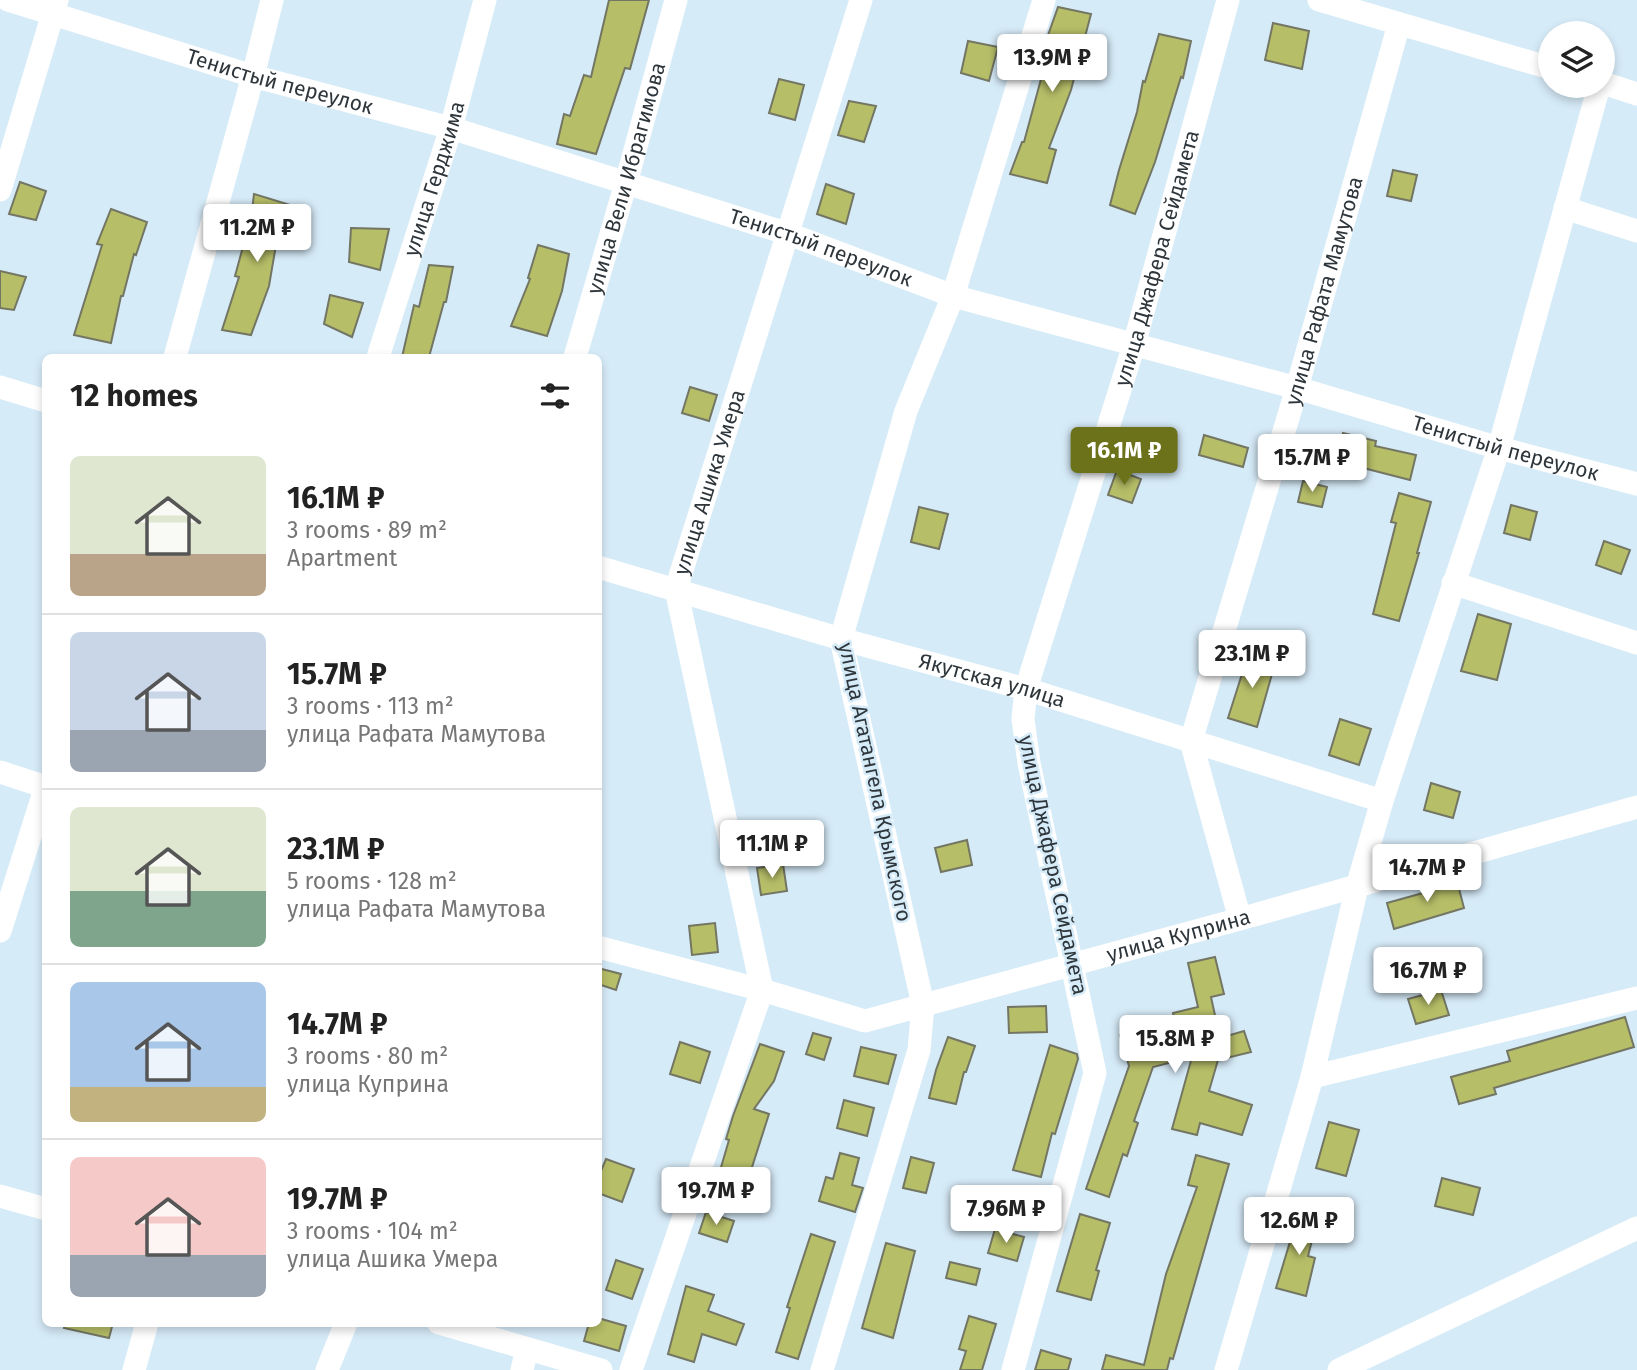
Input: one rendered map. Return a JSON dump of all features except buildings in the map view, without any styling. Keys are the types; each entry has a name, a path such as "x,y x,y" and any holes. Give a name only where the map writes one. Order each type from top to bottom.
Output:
{"street":[{"name":"Тенистый переулок","path":"8,0 55,7 253,76 451,128 789,234 953,296 1297,388 1499,449 1637,484"},
{"path":"176,354 272,0"},
{"name":"улица Герджима","path":"379,354 451,128 485,0"},
{"name":"улица Вели Ибрагимова","path":"576,354 676,0"},
{"name":"улица Ашика Умера","path":"762,990 676,589 861,0"},
{"name":"улица Агатангела Крымского","path":"822,1370 919,1051 923,1005 841,639 906,411 953,296 1044,0"},
{"name":"улица Джафера Сейдамета","path":"1013,1370 1095,1073 1029,763 1023,719 1026,689 1134,345 1228,0"},
{"path":"1319,0 1538,65"},
{"path":"0,190 55,7"},
{"name":"улица Рафата Мамутова","path":"1191,741 1297,388 1399,24"},
{"path":"1615,88 1637,94"},
{"path":"1226,1370 1312,1077 1357,887 1382,801 1499,449 1597,98"},
{"path":"1565,208 1637,232"},
{"path":"0,387 42,400"},
{"name":"Якутская улица","path":"602,568 841,639 1026,689 1382,801"},
{"path":"1453,583 1637,643"},
{"path":"1191,741 1240,919"},
{"path":"0,772 42,786"},
{"path":"0,931 42,797"},
{"name":"улица Куприна","path":"602,948 762,990 865,1021 1357,887 1637,807"},
{"path":"631,1370 762,990"},
{"path":"1312,1077 1637,998"},
{"path":"0,1196 42,1208"},
{"path":"1339,1370 1637,1228"},
{"path":"134,1370 146,1327"},
{"path":"327,1370 343,1327"},
{"path":"448,1327 524,1359 601,1370"}]}
